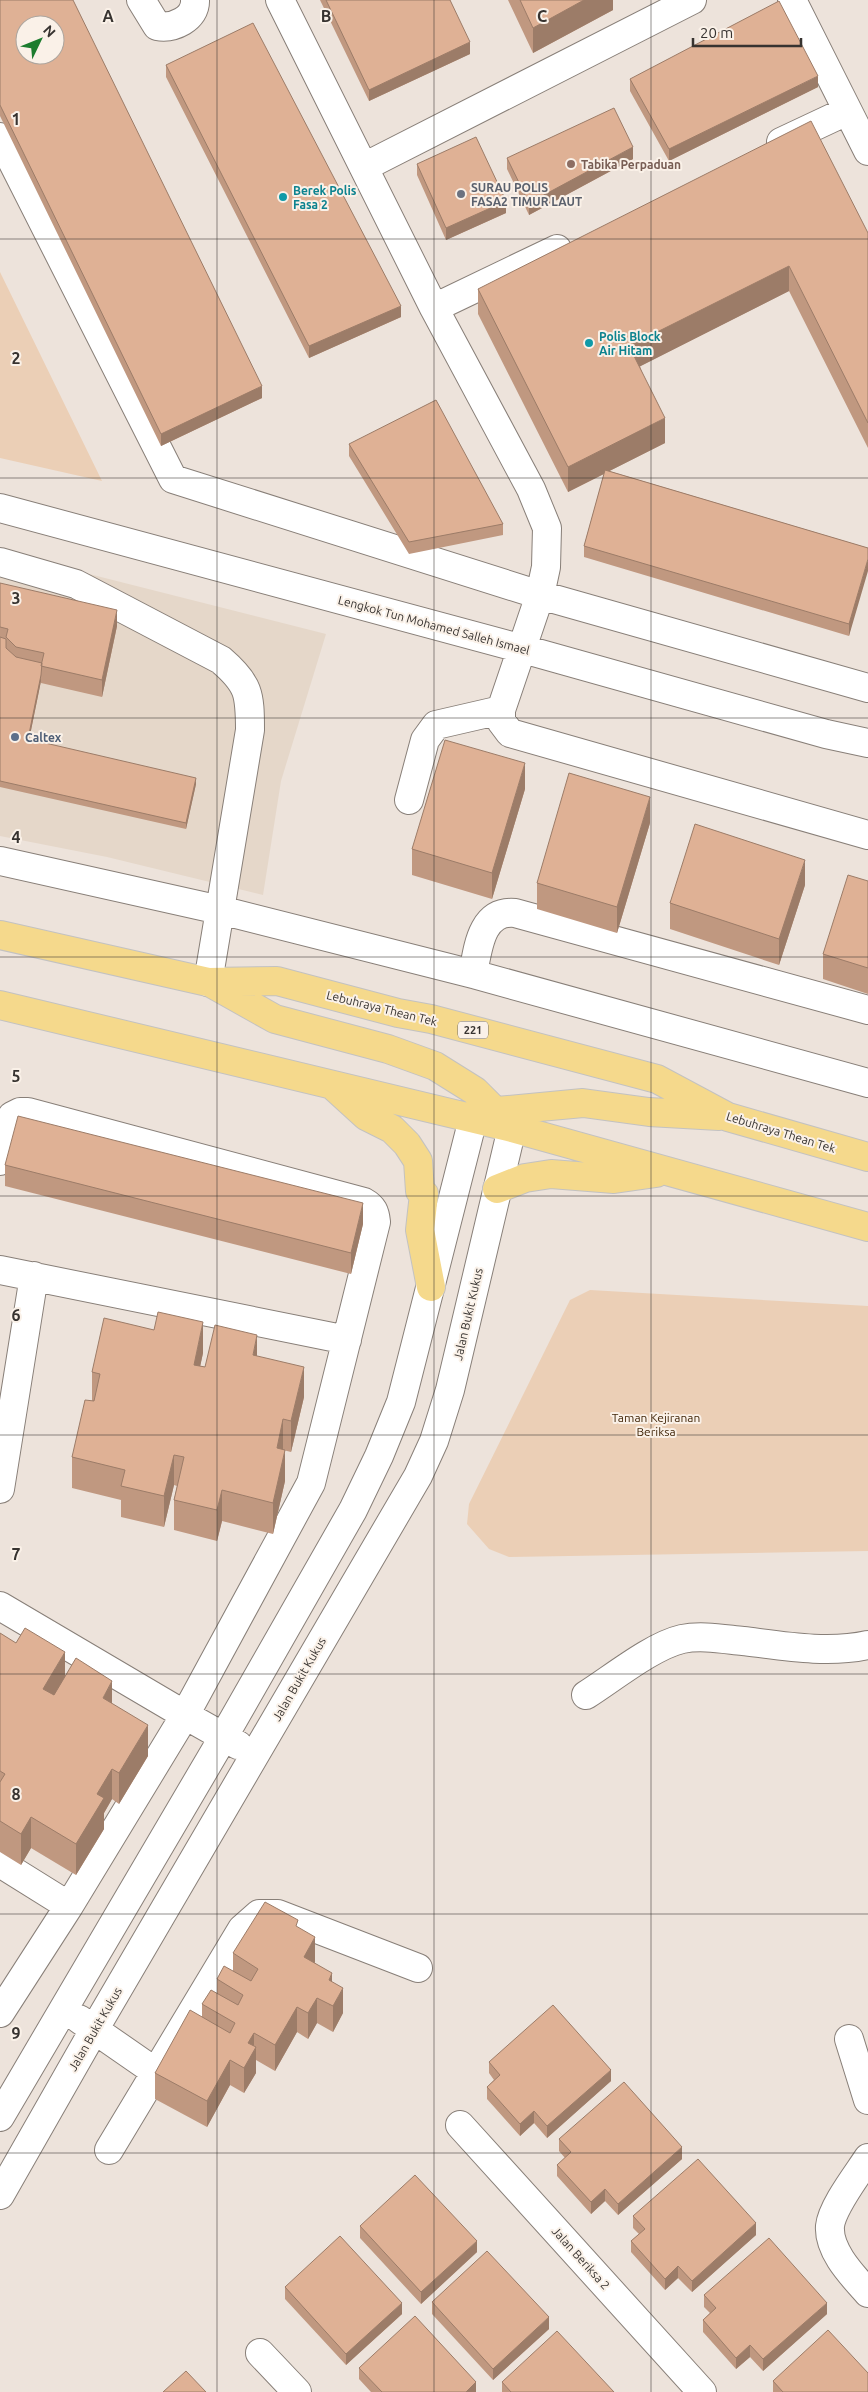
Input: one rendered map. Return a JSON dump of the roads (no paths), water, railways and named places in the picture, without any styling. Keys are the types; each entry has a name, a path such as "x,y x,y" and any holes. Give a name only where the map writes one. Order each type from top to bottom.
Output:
{"main road":[{"name":"Lebuhraya Thean Tek","path":"0,935 208,982 277,982 440,1022 657,1079 728,1117 868,1157"},
{"name":"221","path":"208,982 275,1019 388,1049 435,1066 474,1090 494,1119"},
{"name":"221","path":"0,1005 331,1084 494,1119 670,1172 868,1227"},
{"path":"331,1084 366,1116 392,1129 408,1144 418,1160 420,1191 424,1194 420,1230 431,1286"},
{"name":"221","path":"494,1119 583,1103 649,1112 728,1117"},
{"path":"497,1190 525,1178 550,1174 614,1178 670,1172"}],"street":[{"path":"141,0 157,26 165,28 183,21 191,15 195,8 195,0"},
{"path":"280,0 434,308 531,489 548,528 546,567 540,594 501,710 501,721 510,733 868,835"},
{"path":"364,167 692,0"},
{"path":"792,0 868,151"},
{"path":"757,154 847,111"},
{"path":"0,137 173,479 540,594 868,688"},
{"path":"434,308 578,240"},
{"name":"Lengkok Tun Mohamed Salleh Ismael","path":"0,508 523,649 826,734 868,743"},
{"path":"0,562 76,584 221,660 238,675 250,699 250,730 208,982"},
{"path":"409,800 425,740 436,725 501,710"},
{"path":"0,861 220,910 473,974 868,1083"},
{"path":"473,974 479,944 488,921 496,915 515,912 868,1010"},
{"path":"0,1161 12,1116 20,1112 28,1112 364,1202 371,1206 375,1213 376,1222 311,1483 185,1715 69,1906 0,2013"},
{"path":"0,2117 224,1736 352,1510 379,1456 401,1402 431,1286 494,1119"},
{"name":"Jalan Bukit Kukus","path":"0,2195 94,2030 418,1476 434,1441 450,1390 497,1190 494,1119"},
{"path":"0,1270 347,1340"},
{"path":"0,1489 34,1276"},
{"path":"0,1606 255,1754"},
{"path":"586,1695 663,1646 683,1639 708,1637 778,1646 846,1650 868,1645"},
{"path":"0,1863 69,1906"},
{"path":"108,2150 154,2071 242,1929 259,1914 278,1914 418,1968"},
{"path":"63,2009 154,2071"},
{"path":"849,2039 868,2100"},
{"name":"Jalan Beriksa 2","path":"460,2125 702,2392"},
{"path":"868,2158 834,2212 830,2227 835,2247 848,2270 868,2293"},
{"path":"260,2353 297,2392"}],"place":[{"name":"Tabika Perpaduan","path":"571,164"},
{"name":"SURAU POLIS FASA2 TIMUR LAUT","path":"461,194"},
{"name":"Berek Polis Fasa 2","path":"283,197"},
{"name":"Polis Block Air Hitam","path":"589,343"},
{"name":"Caltex","path":"15,737"}],"park label":[{"name":"Taman Kejiranan Beriksa","path":"656,1424"}]}
